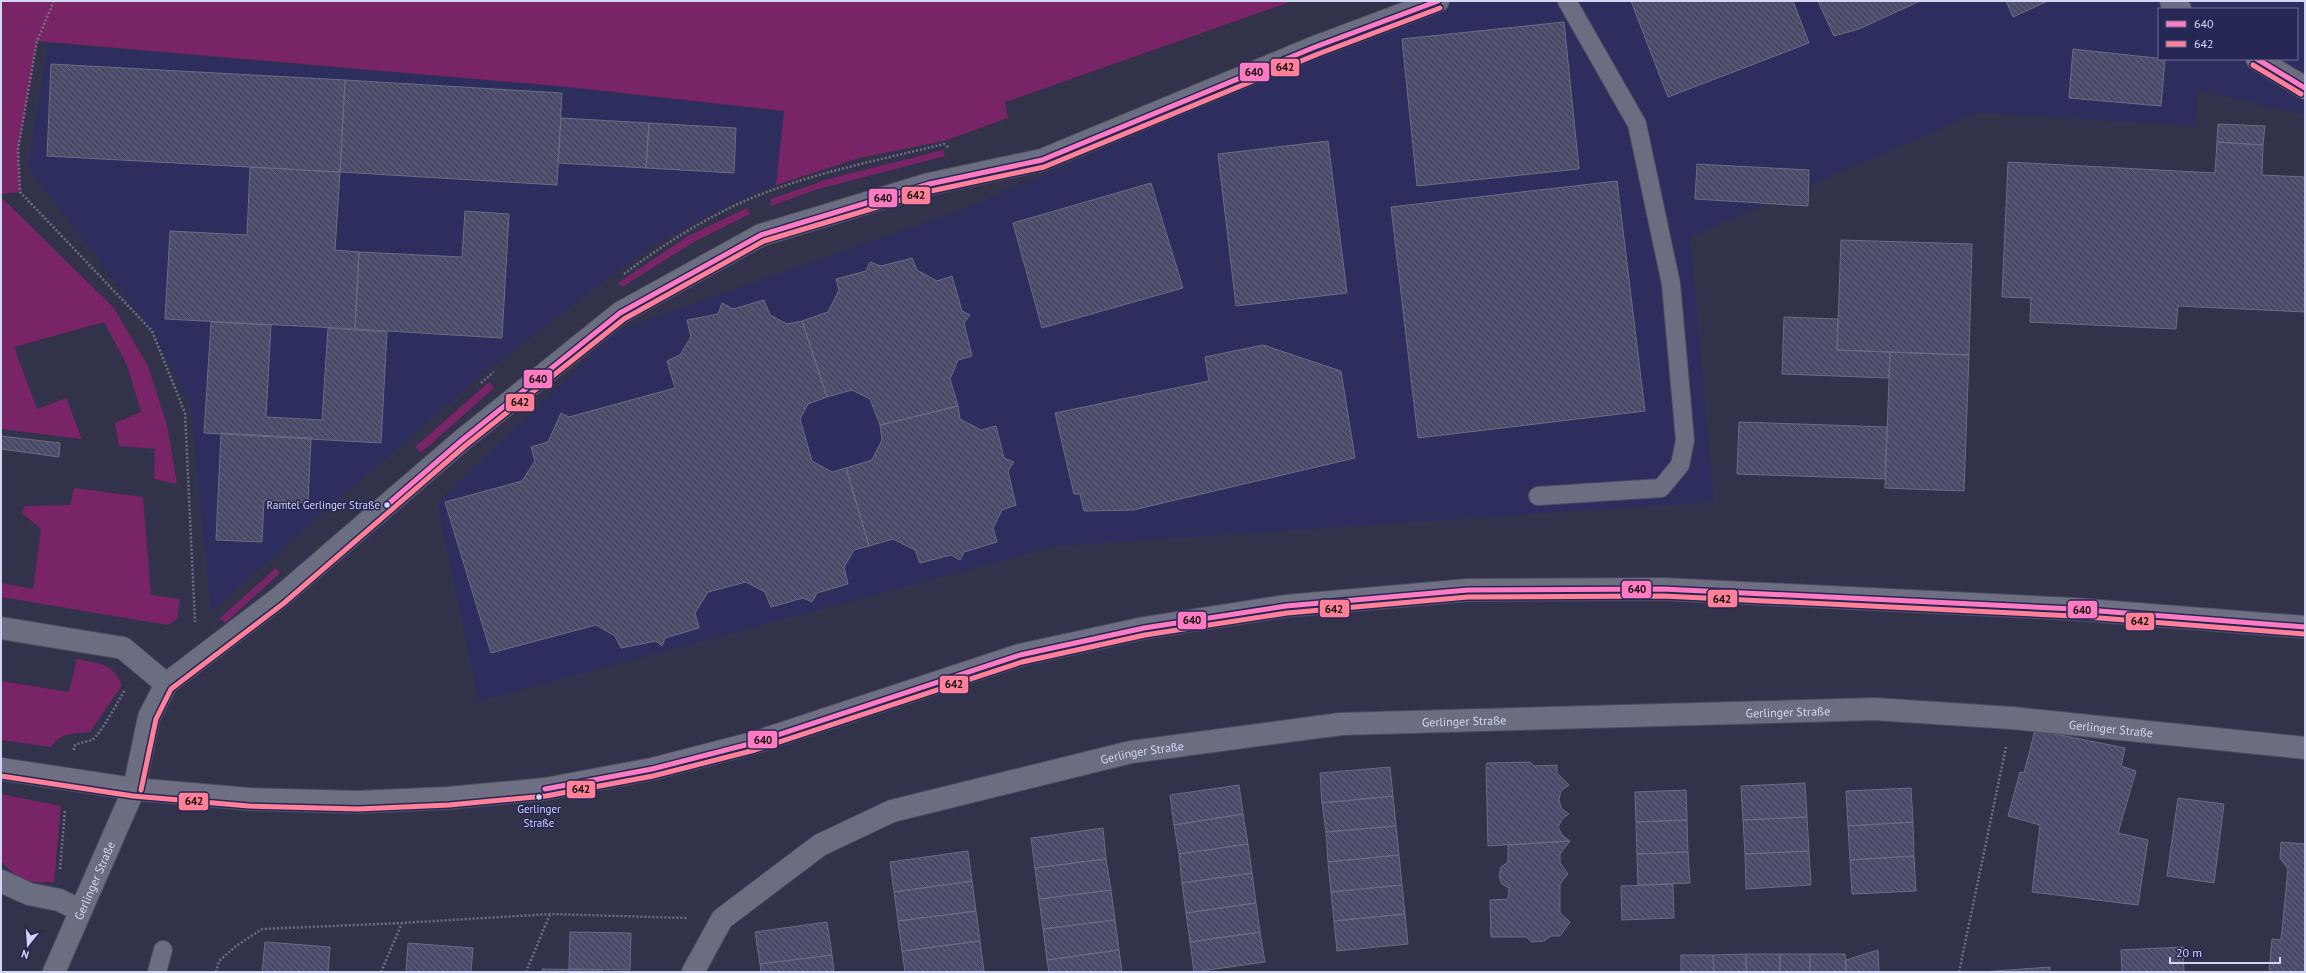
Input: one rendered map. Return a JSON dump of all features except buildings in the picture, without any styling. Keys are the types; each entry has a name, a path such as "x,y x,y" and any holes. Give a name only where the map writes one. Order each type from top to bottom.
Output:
{"main road":[{"path":"1,770 134,789 249,799 358,802 448,798 545,788 652,768 754,743 1020,655 1128,632 1286,606 1468,590 1663,589 2074,609 2305,627"}],"street":[{"path":"1,628 123,648 166,684 279,598 461,441 620,313 761,235 929,184 1042,160 1315,47 1438,1"},
{"path":"2171,1 2179,8"},
{"path":"2259,60 2305,88"},
{"name":"Gerlinger Straße","path":"54,972 134,789 149,717 166,684"},
{"name":"Gerlinger Straße","path":"694,972 722,919 820,845 892,811 1131,752 1341,724 1874,709 2012,718 2305,748"},
{"path":"1,881 29,894 58,900 80,910"}],"lane":[{"path":"1538,496 1661,488 1680,465 1685,440 1671,284 1637,124 1567,1"},
{"path":"157,972 163,950"}],"path":[{"path":"54,1 37,41 18,149 20,192 152,331 185,413 198,661"},
{"path":"1959,972 2012,718"},
{"path":"216,972 219,961 236,946 262,929 402,923 550,914 722,919"},
{"path":"526,972 550,914"},
{"path":"381,972 402,923"}],"shaded area":[{"path":"1,1 1293,1 1005,102 1008,118 944,141 859,158 776,185 784,111 569,87 37,41 18,149 20,192 1,194"},
{"path":"1444,1 2305,1 2305,115 2197,90 2196,126 1977,113 1690,237 1714,502 1056,546 479,701 437,503 618,330 964,209"},
{"path":"48,43 569,87 785,111 776,185 739,200 657,243 611,276 479,377 211,611 191,407 152,331 28,167"},
{"path":"943,150 945,156 815,190 771,206 771,199 828,179"},
{"path":"1,197 114,308 148,366 167,425 177,484 154,479 155,449 119,446 115,423 141,412 127,365 104,322 14,347 37,409 66,398 82,439 1,429"},
{"path":"747,208 750,214 694,242 622,287 618,283 688,236"},
{"path":"489,382 494,388 421,453 415,447"},
{"path":"74,488 143,497 151,595 180,599 177,619 168,625 1,597 1,583 33,589 41,529 22,513 25,506 70,505"},
{"path":"276,568 280,573 225,623 220,618"},
{"path":"77,659 110,668 122,685 90,732 63,736 51,747 1,740 1,681 69,692"},
{"path":"1,794 61,806 54,882 37,882 24,879 13,873 1,861"}],"transit line":[{"name":"640","path":"387,505 461,441 620,313 761,235 929,184 1042,160 1315,47 1438,1"},
{"name":"642","path":"141,790 156,719 171,689 284,603 465,446 624,319 764,241 931,191 1044,167 1318,54 1440,8"},
{"name":"640","path":"2259,60 2305,88"},
{"name":"642","path":"2253,65 2301,94"},
{"name":"640","path":"545,789 652,769 753,743 1020,655 1144,628 1286,606 1468,590 1663,589 2074,609 2305,627"},
{"name":"642","path":"1,776 133,796 249,806 358,809 449,805 546,796 653,776 755,750 1022,662 1145,635 1287,613 1468,597 1663,596 2074,616 2304,634"}],"place":[{"name":"Ramtel Gerlinger Straße","path":"387,505"},
{"name":"Gerlinger Straße","path":"539,797"}]}
